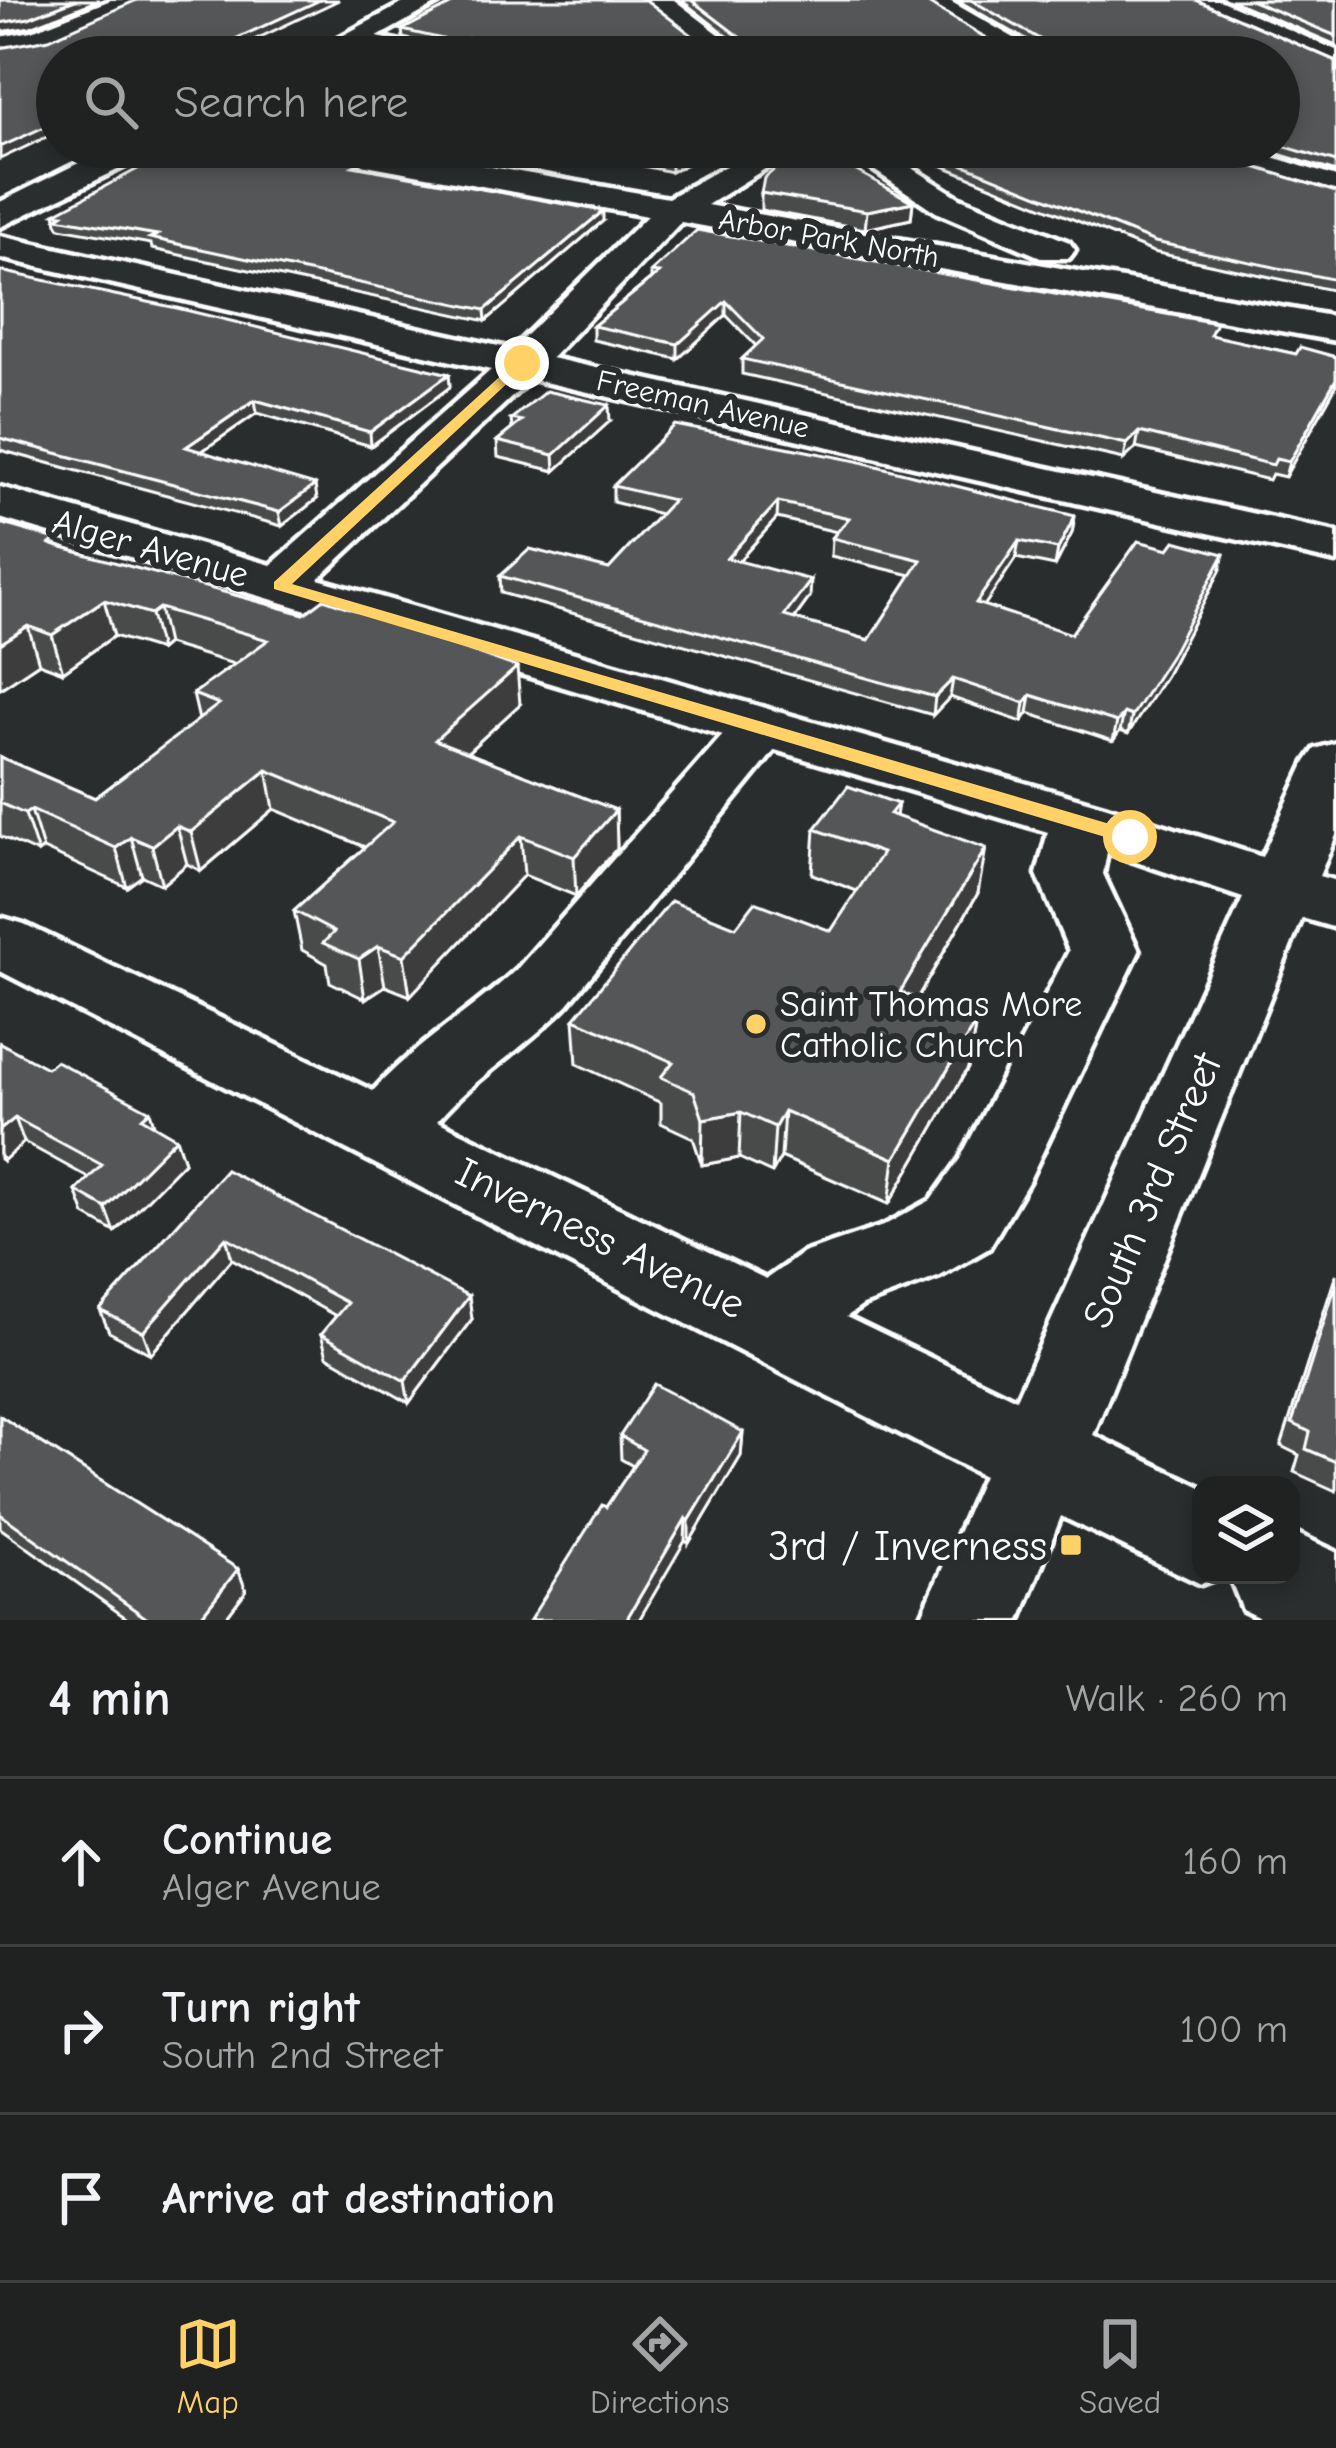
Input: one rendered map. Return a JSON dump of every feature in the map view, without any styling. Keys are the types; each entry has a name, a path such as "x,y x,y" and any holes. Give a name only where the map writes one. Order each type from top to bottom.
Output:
{"main road":[{"path":"362,36 430,0"},
{"path":"0,216 96,168"}],"street":[{"path":"44,36 134,0"},
{"path":"657,0 706,36"},
{"path":"928,0 994,36"},
{"path":"1197,0 1281,36"},
{"path":"0,45 36,39"},
{"path":"1300,46 1336,43"},
{"path":"1300,44 1336,60"},
{"name":"Arbor Park North","path":"439,168 1336,329"},
{"path":"542,168 561,190"},
{"path":"280,585 522,363 673,210 747,168"},
{"path":"891,168 986,224 1176,289 1197,303"},
{"path":"1273,168 1336,188"},
{"name":"Freeman Avenue","path":"0,247 1336,547"},
{"name":"Alger Avenue","path":"0,502 1082,821 1309,896"},
{"path":"384,1130 435,1072 512,1017 543,986 762,727"},
{"name":"South 3rd Street","path":"970,1620 1147,1194 1309,896 1336,762"},
{"path":"774,1322 833,1279 911,1251 960,1224 988,1182 1104,951 1070,874 1082,821"},
{"name":"Inverness Avenue","path":"0,941 1192,1533"},
{"path":"1296,1584 1336,1604"}],"building":[{"path":"0,0 75,0 29,18 0,23"},
{"path":"137,0 320,0 242,36 56,36"},
{"path":"460,0 646,0 693,36 429,36 402,30"},
{"path":"691,0 923,0 983,36 738,36"},
{"path":"971,0 1196,0 1279,36 1034,36"},
{"path":"1250,0 1336,0 1336,36"},
{"path":"36,41 36,131 0,147 0,48"},
{"path":"1300,45 1336,61 1336,162 1300,151"},
{"path":"140,168 364,168 603,211 485,310 150,238 157,235 57,218 63,214 55,213"},
{"path":"776,168 851,168 913,202 867,211 761,193 764,178"},
{"path":"972,168 1258,168 1336,192 1336,280 1155,242"},
{"path":"756,222 784,227 753,233"},
{"path":"697,230 1216,323 1210,335 1296,354 1300,347 1336,357 1336,379 1289,462 1276,459 1273,465 1139,432 1127,444 742,359 763,339 726,301 678,344 593,326 659,273 651,272"},
{"path":"0,271 449,374 370,432 255,400 186,447 315,485 279,512 0,438"},
{"path":"546,391 609,405 554,455 497,441 522,421 511,419"},
{"path":"675,425 857,461 1075,516 1058,549 1019,541 976,603 1071,634 1138,541 1169,549 1175,541 1224,554 1170,657 1132,716 1124,713 1117,722 1031,695 1025,703 953,679 935,697 500,576 530,549 609,569 673,500 613,486","holes":["778,502 849,518 832,538 921,560 869,640 784,616 811,580 727,558"]},
{"path":"0,523 56,539 50,544 59,547 304,614 324,599 517,667 435,740 616,810 574,857 521,836 404,956 378,946 359,959 323,943 334,932 294,911 393,822 267,770 191,832 177,826 152,846 131,837 116,848 31,810 25,814 0,803 0,757 95,798 219,704 193,694 268,640 159,608 151,614 104,600 52,635 28,626 0,644"},
{"name":"Saint Thomas More Catholic Church","path":"848,786 898,804 890,814 986,848 900,992 976,1022 895,1159 784,1111 775,1127 741,1112 703,1119 694,1092 661,1077 673,1062 574,1019 671,901 736,927 755,902 831,931 882,853 815,829"},
{"path":"0,1043 47,1068 56,1061 150,1111 142,1118 176,1138 106,1208 76,1191 102,1165 15,1118 0,1130"},
{"path":"226,1170 469,1296 405,1381 321,1334 347,1303 226,1237 143,1332 100,1310"},
{"path":"1336,1284 1336,1462 1306,1449 1310,1432 1292,1423"},
{"path":"654,1384 743,1432 626,1620 530,1620 602,1505 606,1507 644,1450 620,1436"},
{"path":"0,1416 238,1569 198,1620 149,1620 0,1514"}],"place":[{"name":"Saint Thomas More Catholic Church","path":"756,1024"},
{"name":"3rd / Inverness","path":"1071,1545"}],"route":[{"path":"522,363 280,585 1130,837"}]}
